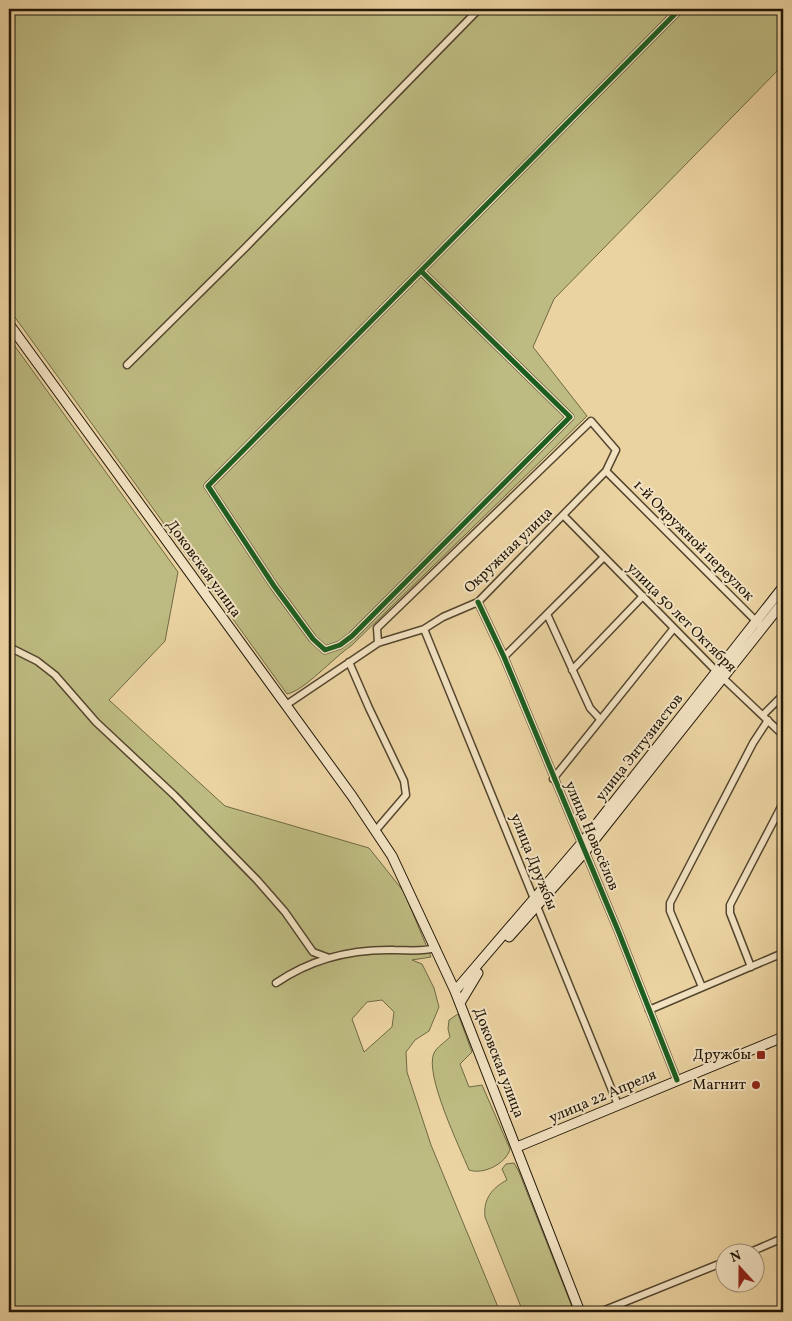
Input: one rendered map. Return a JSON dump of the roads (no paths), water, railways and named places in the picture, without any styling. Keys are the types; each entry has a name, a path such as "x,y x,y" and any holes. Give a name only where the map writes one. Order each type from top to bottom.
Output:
{"main road":[{"name":"Доковская улица","path":"9,324 376,830 404,881 455,991 580,1312"},
{"name":"улица Энтузиастов","path":"460,1003 473,978 582,849 720,675 759,625 783,587"},
{"name":"улица Энтузиастов","path":"759,625 783,602"},
{"name":"улица Энтузиастов","path":"455,991 536,902"},
{"name":"улица 22 Апреля","path":"517,1148 783,1037"}],"street":[{"path":"126,365 246,248 479,9"},
{"path":"422,271 570,417 352,636 340,646 326,650 313,639 274,586 208,486 680,9"},
{"name":"Окружная улица","path":"286,705 378,643 424,629 443,617 478,602 606,471 616,450 591,421 377,628 378,643"},
{"name":"1-й Окружной переулок","path":"606,471 759,625"},
{"name":"улица 50 лет Октября","path":"563,515 603,558 783,735"},
{"path":"504,657 603,558"},
{"path":"572,670 643,596"},
{"name":"улица Новосёлов","path":"478,602 504,657 582,849 619,934 677,1080"},
{"path":"547,614 590,708 600,720"},
{"path":"553,779 674,628"},
{"name":"улица Дружбы","path":"424,629 618,1105"},
{"path":"9,647 37,661 55,675 96,722 174,795 257,880 285,912 313,952 329,958"},
{"path":"349,662 368,708 404,781 406,795 376,830"},
{"path":"702,987 670,911 670,903 765,718 783,695"},
{"path":"751,967 730,913 730,904 783,803"},
{"path":"276,983 296,969 329,958 362,951 395,950 420,952 436,948"},
{"path":"649,1010 783,953"},
{"path":"764,1246 783,1238"},
{"path":"600,1312 714,1266"}],"place":[{"name":"Дружбы","path":"761,1055"},
{"name":"Магнит","path":"756,1085"}]}
